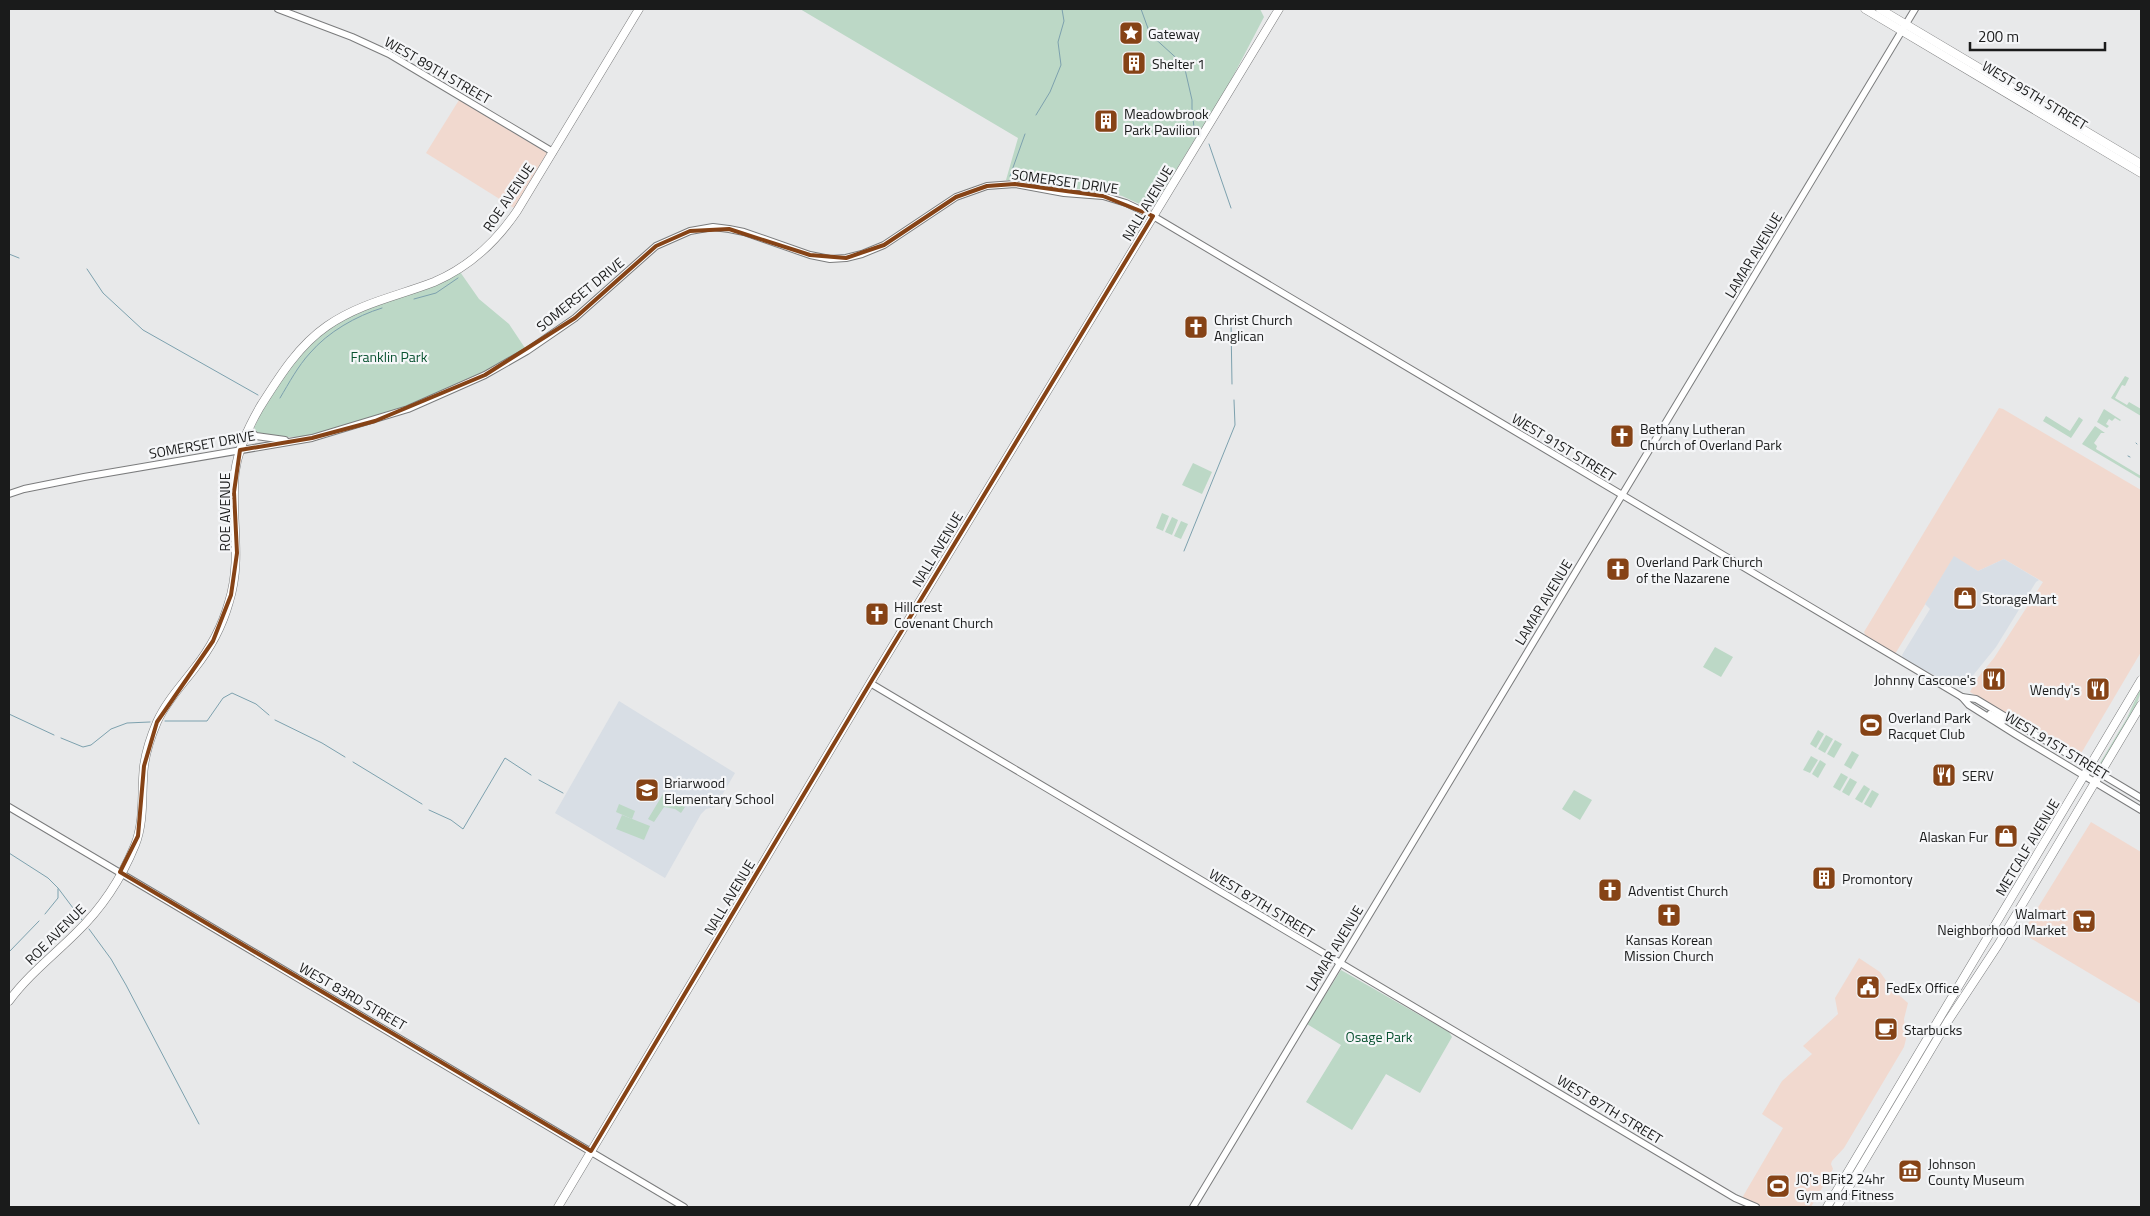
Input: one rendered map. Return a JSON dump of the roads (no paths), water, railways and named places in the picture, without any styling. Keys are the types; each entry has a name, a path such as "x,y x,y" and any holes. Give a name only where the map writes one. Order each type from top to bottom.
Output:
{"main road":[{"name":"ROE AVENUE","path":"9,1001 36,970 91,918 120,872 138,836 142,815 144,766 157,722 178,687 194,669 213,641 228,605 236,572 235,471 240,450 259,408 300,349 318,332 352,310 449,275 474,259 490,245 517,211 639,9"},
{"name":"NALL AVENUE","path":"558,1207 870,683 1279,9"},
{"name":"WEST 95TH STREET","path":"1865,9 1904,28 2141,164"},
{"name":"WEST 95TH STREET","path":"1880,9 1904,28 2141,173"},
{"name":"METCALF AVENUE","path":"1828,1207 2141,680"},
{"name":"METCALF AVENUE","path":"1837,1207 2141,705"}],"street":[{"name":"WEST 89TH STREET","path":"278,9 352,37 389,54 552,152"},
{"name":"LAMAR AVENUE","path":"1193,1207 1915,9"},
{"name":"SOMERSET DRIVE","path":"9,494 24,489 84,477 294,442 345,430 441,396 485,375 544,340 575,318 656,246 690,230 713,227 729,229 744,232 810,255 846,258 884,245 956,197 987,186 1015,184 1064,193 1104,196 1126,203 1153,216"},
{"name":"WEST 91ST STREET","path":"1153,216 1962,697 1973,708 2004,728 2141,810"},
{"path":"248,430 256,436 294,442"},
{"name":"WEST 87TH STREET","path":"870,683 1747,1206 1756,1207"},
{"name":"WEST 91ST STREET","path":"1962,697 1976,699 2141,798"},
{"path":"1973,708 1977,706 2004,721 2008,719"},
{"path":"2004,728 2009,723 2026,733 2033,733"},
{"name":"WEST 83RD STREET","path":"9,806 684,1207"}],"waterway":[{"path":"1036,115 1050,92 1061,65 1058,42 1064,21 1062,9"},
{"path":"1141,9 1150,34 1184,65 1192,100 1194,127"},
{"path":"1010,176 1025,134"},
{"path":"1209,144 1231,208"},
{"path":"9,254 19,258"},
{"path":"87,269 103,293 143,330 258,395"},
{"path":"414,299 436,293 458,278"},
{"path":"280,398 302,363 317,345 353,320 382,308"},
{"path":"1231,323 1232,384"},
{"path":"1184,551 1235,425 1234,400"},
{"path":"165,721 207,721 223,698 232,693 256,704 269,715"},
{"path":"9,714 54,735"},
{"path":"275,720 322,743 345,757"},
{"path":"61,738 83,747 91,745 111,729 127,723 150,722"},
{"path":"429,810 451,820 463,829 505,758 531,775"},
{"path":"353,762 422,804"},
{"path":"539,780 563,793"},
{"path":"9,853 48,878 82,920"},
{"path":"45,914 58,898 58,889"},
{"path":"9,952 39,921"},
{"path":"89,929 111,959 126,985 199,1124"}],"place":[{"name":"Gateway","path":"1131,33"},
{"name":"Shelter 1","path":"1134,63"},
{"name":"Meadowbrook Park Pavilion","path":"1106,121"},
{"name":"Christ Church Anglican","path":"1196,327"},
{"name":"Bethany Lutheran Church of Overland Park","path":"1622,436"},
{"name":"Overland Park Church of the Nazarene","path":"1618,569"},
{"name":"StorageMart","path":"1965,598"},
{"name":"Hillcrest Covenant Church","path":"877,614"},
{"name":"Johnny Cascone's","path":"1994,679"},
{"name":"Wendy's","path":"2098,689"},
{"name":"Overland Park Racquet Club","path":"1871,725"},
{"name":"SERV","path":"1944,775"},
{"name":"Briarwood Elementary School","path":"647,790"},
{"name":"Alaskan Fur","path":"2006,836"},
{"name":"Promontory","path":"1824,878"},
{"name":"Adventist Church","path":"1610,890"},
{"name":"Kansas Korean Mission Church","path":"1669,915"},
{"name":"Walmart Neighborhood Market","path":"2084,921"},
{"name":"FedEx Office","path":"1868,987"},
{"name":"Starbucks","path":"1886,1029"},
{"name":"Johnson County Museum","path":"1910,1171"},
{"name":"JQ's BFit2 24hr Gym and Fitness","path":"1778,1186"}],"park label":[{"name":"Franklin Park","path":"389,356"},
{"name":"Osage Park","path":"1379,1036"}]}
